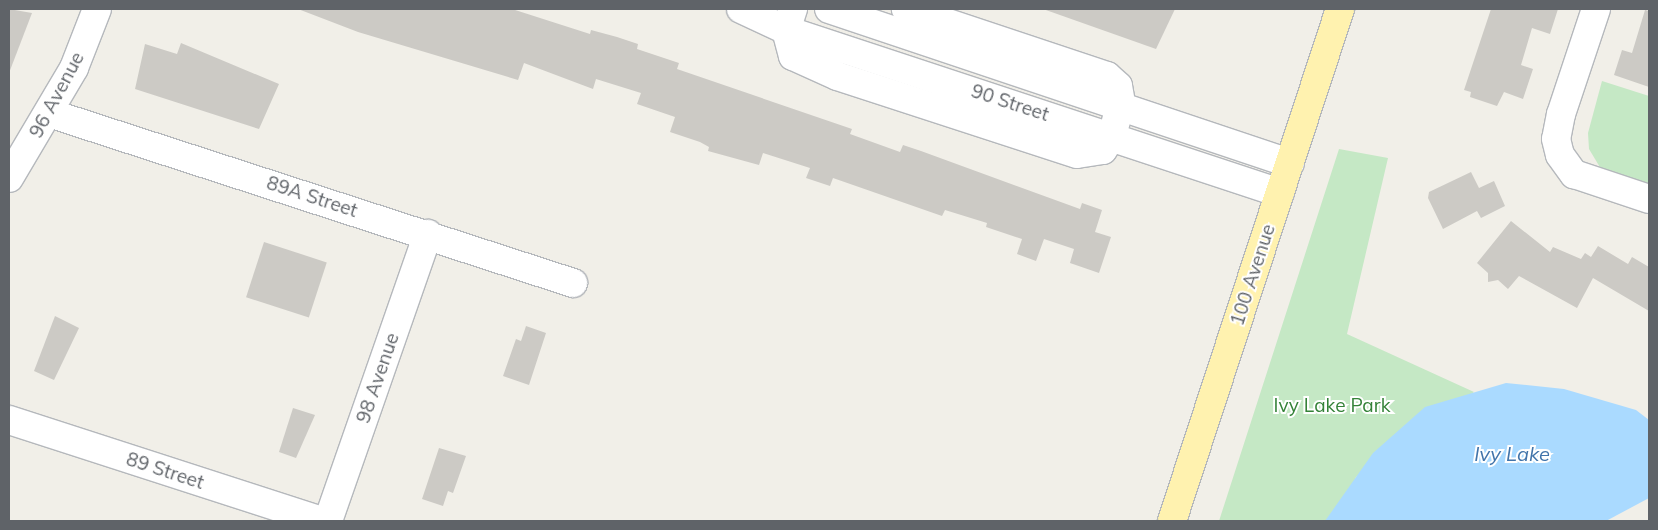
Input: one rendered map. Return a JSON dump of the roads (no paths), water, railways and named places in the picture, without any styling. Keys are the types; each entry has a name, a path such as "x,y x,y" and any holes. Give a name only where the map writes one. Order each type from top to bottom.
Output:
{"main road":[{"name":"100 Avenue","path":"1172,521 1290,163 1336,15"}],"street":[{"name":"96 Avenue","path":"9,178 74,68 97,9"},
{"path":"741,9 789,20 793,56 837,76 1077,154 1103,150 1112,136 1120,103 1118,86 1107,76 906,9"},
{"name":"90 Street","path":"829,9 1120,103 1290,163"},
{"path":"1596,9 1556,139 1565,165 1584,179 1649,199"},
{"name":"89A Street","path":"49,113 428,234 574,283"},
{"path":"1112,136 1280,193"},
{"name":"98 Avenue","path":"328,521 428,234"},
{"name":"89 Street","path":"14,429 321,521"}],"water":[{"name":"Ivy Lake","path":"1506,383 1564,389 1636,410 1649,420 1649,498 1606,521 1325,521 1373,453 1425,407"}],"park label":[{"name":"Ivy Lake Park","path":"1332,406"}]}
